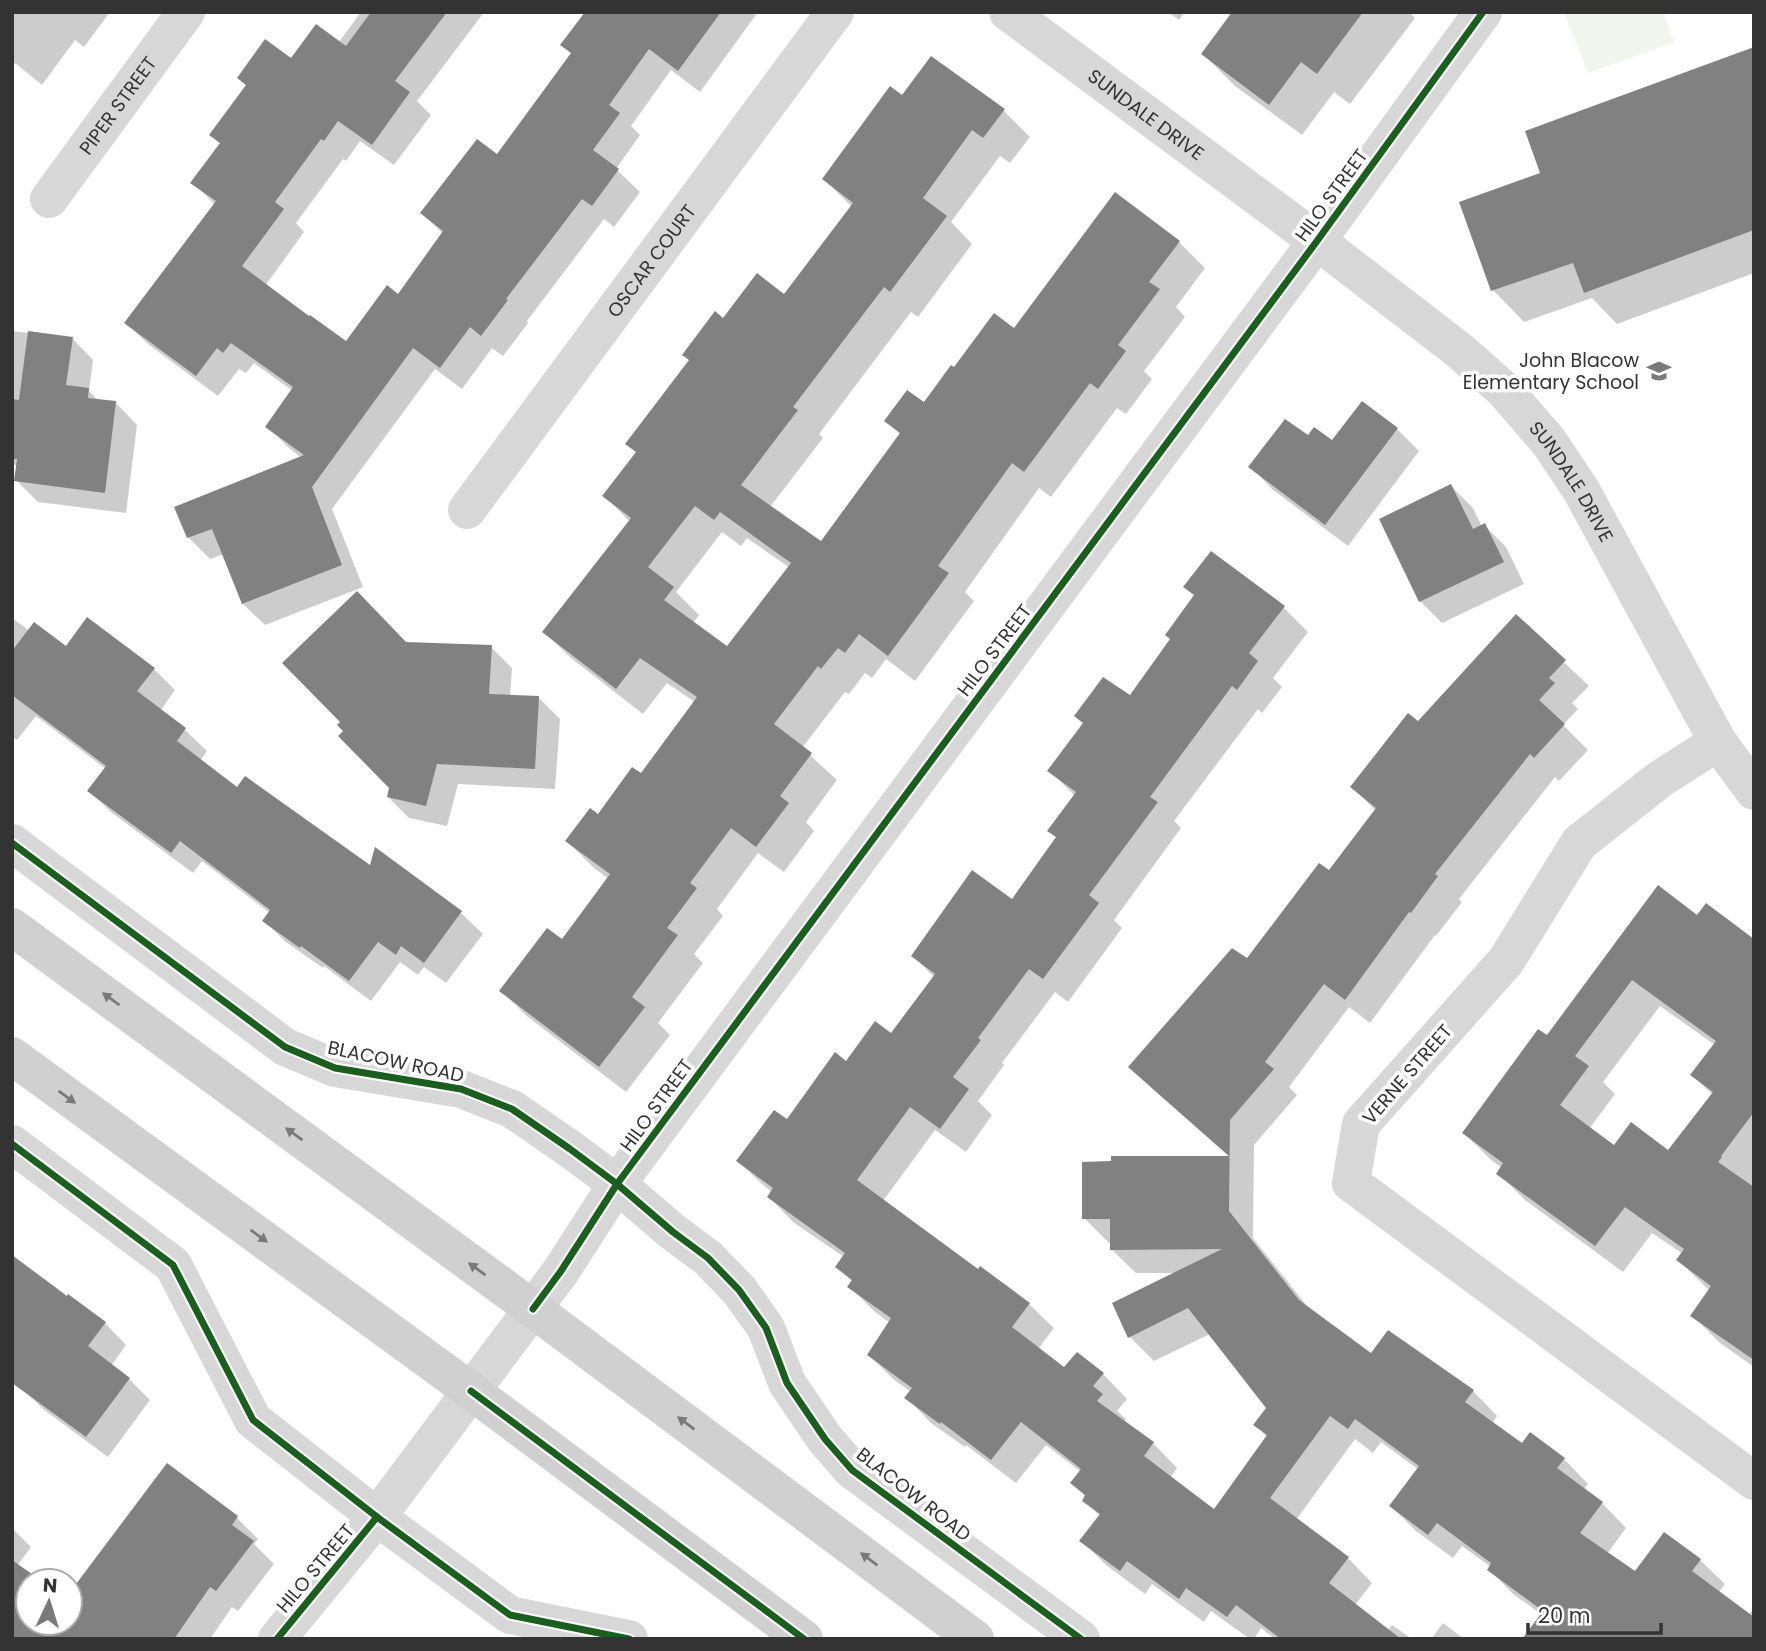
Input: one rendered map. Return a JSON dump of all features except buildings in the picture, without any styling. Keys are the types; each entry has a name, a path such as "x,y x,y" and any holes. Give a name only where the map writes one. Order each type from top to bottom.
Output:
{"main road":[{"path":"12,927 533,1309 975,1639"},
{"path":"12,1056 471,1391 804,1639"}],"street":[{"name":"PIPER STREET","path":"49,199 186,12"},
{"name":"OSCAR COURT","path":"467,510 835,12"},
{"name":"SUNDALE DRIVE","path":"1008,12 1317,241 1460,351 1504,390 1549,442 1581,490 1718,742 1754,791"},
{"name":"HILO STREET","path":"277,1639 377,1517 533,1309 617,1184 1317,241 1483,12"},
{"name":"VERNE STREET","path":"1718,742 1660,779 1579,843 1506,961 1361,1124 1351,1183 1754,1481"},
{"name":"BLACOW ROAD","path":"12,844 285,1047 335,1068 461,1089 512,1109 570,1149 708,1258 739,1290 766,1328 787,1384 825,1439 852,1470 1081,1639"},
{"path":"12,1144 173,1265 253,1420 377,1517 510,1615 629,1639"}],"shaded area":[{"path":"1564,12 1664,12 1674,42 1588,73"}],"cycle path":[{"path":"533,1309 617,1184 1317,241 1483,12"},
{"path":"12,843 285,1047 335,1068 461,1089 512,1109 570,1149 708,1258 739,1290 766,1328 787,1383 825,1439 852,1470 1081,1639"},
{"path":"12,1144 173,1265 253,1420 377,1517 510,1615 629,1639"},
{"path":"471,1391 804,1639"},
{"path":"277,1639 377,1517"}],"place":[{"name":"John Blacow Elementary School","path":"1659,371"}]}
